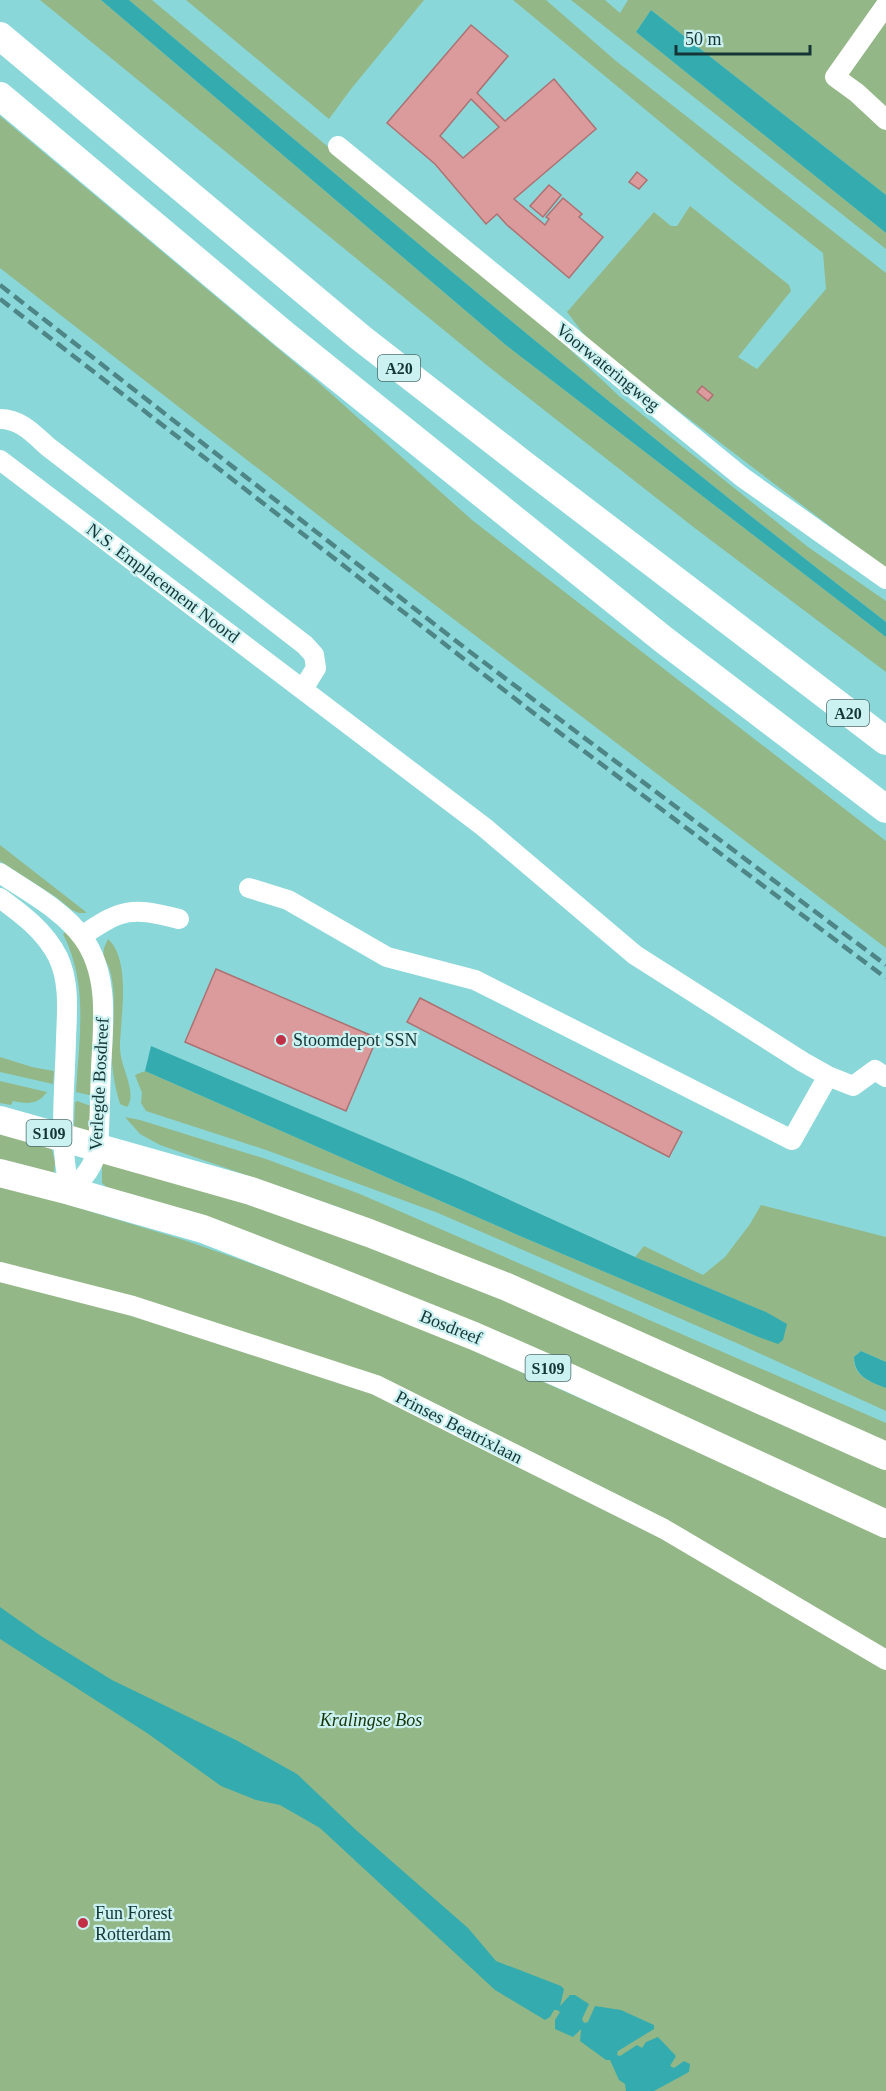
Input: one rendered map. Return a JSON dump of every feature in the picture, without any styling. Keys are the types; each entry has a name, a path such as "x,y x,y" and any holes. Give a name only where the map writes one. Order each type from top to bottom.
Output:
{"highway":[{"name":"A20","path":"0,36 361,338 561,494 886,741"},
{"name":"A20","path":"0,96 294,342 664,640 886,809"},
{"name":"S109","path":"0,1120 251,1191 369,1233 517,1292 886,1456"},
{"name":"Bosdreef","path":"0,1173 203,1229 474,1336 580,1382 886,1524"}],"street":[{"path":"886,5 835,77 857,93 886,120"},
{"name":"Voorwateringweg","path":"338,146 742,477 886,579"},
{"path":"0,419 16,422 26,427 46,446 305,645 314,655 316,668 303,689"},
{"name":"N.S. Emplacement Noord","path":"0,460 484,827 635,954 828,1076 853,1086 882,1068"},
{"name":"Verlegde Bosdreef","path":"0,873 65,918 82,936 94,958 103,998 104,1028 98,1147 91,1169 70,1191"},
{"path":"249,888 288,900 387,957 475,980 792,1140 828,1076"},
{"name":"Verlegde Bosdreef","path":"0,898 41,932 57,955 63,969 67,1008 64,1170 70,1191"},
{"path":"82,936 103,922 125,912 150,912 179,919"},
{"name":"Prinses Beatrixlaan","path":"0,1272 133,1306 376,1385 664,1529 886,1660"}],"green space":[{"path":"40,0 101,0 507,346 886,637 886,672 696,529 489,367"},
{"path":"129,0 152,0 562,342 619,396 808,547 886,601 886,622 789,547 599,393"},
{"path":"186,0 424,0 329,119"},
{"path":"513,0 546,0 616,61 886,273 886,569 591,344 567,312 654,212 671,226 677,226 690,206 789,285 791,291 738,357 757,369 826,289 823,253 734,183"},
{"path":"571,0 605,0 620,13 628,0 886,0 886,195 651,10 636,32 886,233 886,249"},
{"path":"0,116 318,382 472,520 886,841 886,948 372,557 0,268"},
{"path":"0,845 86,913 72,910 0,861"},
{"path":"68,930 82,950 97,992 93,1096 76,1092 80,1012 76,972 63,934"},
{"path":"108,939 120,961 122,976 123,1007 120,1048 131,1095 127,1107 120,1104 112,1068 114,1008 112,979 103,957"},
{"path":"0,1057 54,1071 53,1084 0,1072"},
{"path":"145,1071 520,1236 756,1336 769,1314 635,1257 644,1246 703,1275 725,1257 761,1205 886,1237 886,1362 861,1351 854,1357 854,1364 864,1378 886,1388 886,1411 438,1213 266,1150 146,1111 141,1103 142,1093 135,1075"},
{"path":"0,1081 47,1092 40,1099 32,1102 13,1101 11,1105 0,1103"},
{"path":"77,1101 91,1106 91,1133 74,1130"},
{"path":"125,1117 266,1159 360,1194 886,1423 886,1442 341,1208 160,1145 140,1134"},
{"path":"0,1124 49,1136 55,1163 54,1173 0,1163"},
{"path":"102,1153 389,1249 886,1468 886,1511 112,1192 102,1183"},
{"name":"Kralingse Bos","path":"0,1184 184,1240 343,1296 441,1336 886,1536 886,2091 0,2091"}],"water":[{"path":"101,0 129,0 599,393 789,547 886,622 886,637 507,346"},
{"path":"651,10 886,195 886,233 636,32"},
{"path":"151,1046 466,1180 635,1257 766,1312 787,1324 783,1340 778,1344 756,1336 520,1236 145,1071"},
{"path":"861,1351 886,1362 886,1388 860,1374 854,1357"},
{"path":"0,1607 41,1636 112,1680 236,1740 297,1774 356,1830 468,1928 496,1961 561,1986 564,1989 560,2006 570,1995 575,1995 589,2004 582,2019 584,2023 588,2022 595,2006 621,2010 654,2025 654,2029 618,2051 617,2055 620,2056 637,2045 642,2048 646,2042 658,2037 676,2056 670,2066 674,2068 684,2061 690,2064 689,2072 654,2091 626,2091 625,2084 619,2080 610,2060 606,2060 580,2041 581,2029 573,2037 555,2029 555,2020 560,2012 557,2010 554,2010 545,2020 495,1990 320,1828 280,1805 256,1800 221,1786 147,1733 0,1639"}],"building":[{"path":"471,25 508,56 477,93 505,121 554,79 596,129 514,199 545,225 549,219 546,217 563,198 582,214 579,217 603,237 569,278 497,214 486,224 435,164 387,123","holes":["471,99 499,127 463,158 440,136"]},
{"path":"637,172 647,180 639,189 629,182"},
{"path":"549,185 561,195 543,217 530,206"},
{"path":"702,386 713,395 708,401 697,392"},
{"name":"Stoomdepot SSN","path":"216,969 377,1038 346,1111 185,1042"},
{"path":"420,998 682,1132 669,1157 407,1022"}],"railway":[{"path":"0,285 465,648 886,965"},
{"path":"0,299 540,718 886,978"}],"place":[{"name":"Stoomdepot SSN","path":"281,1040"},
{"name":"Fun Forest Rotterdam","path":"83,1923"}]}
